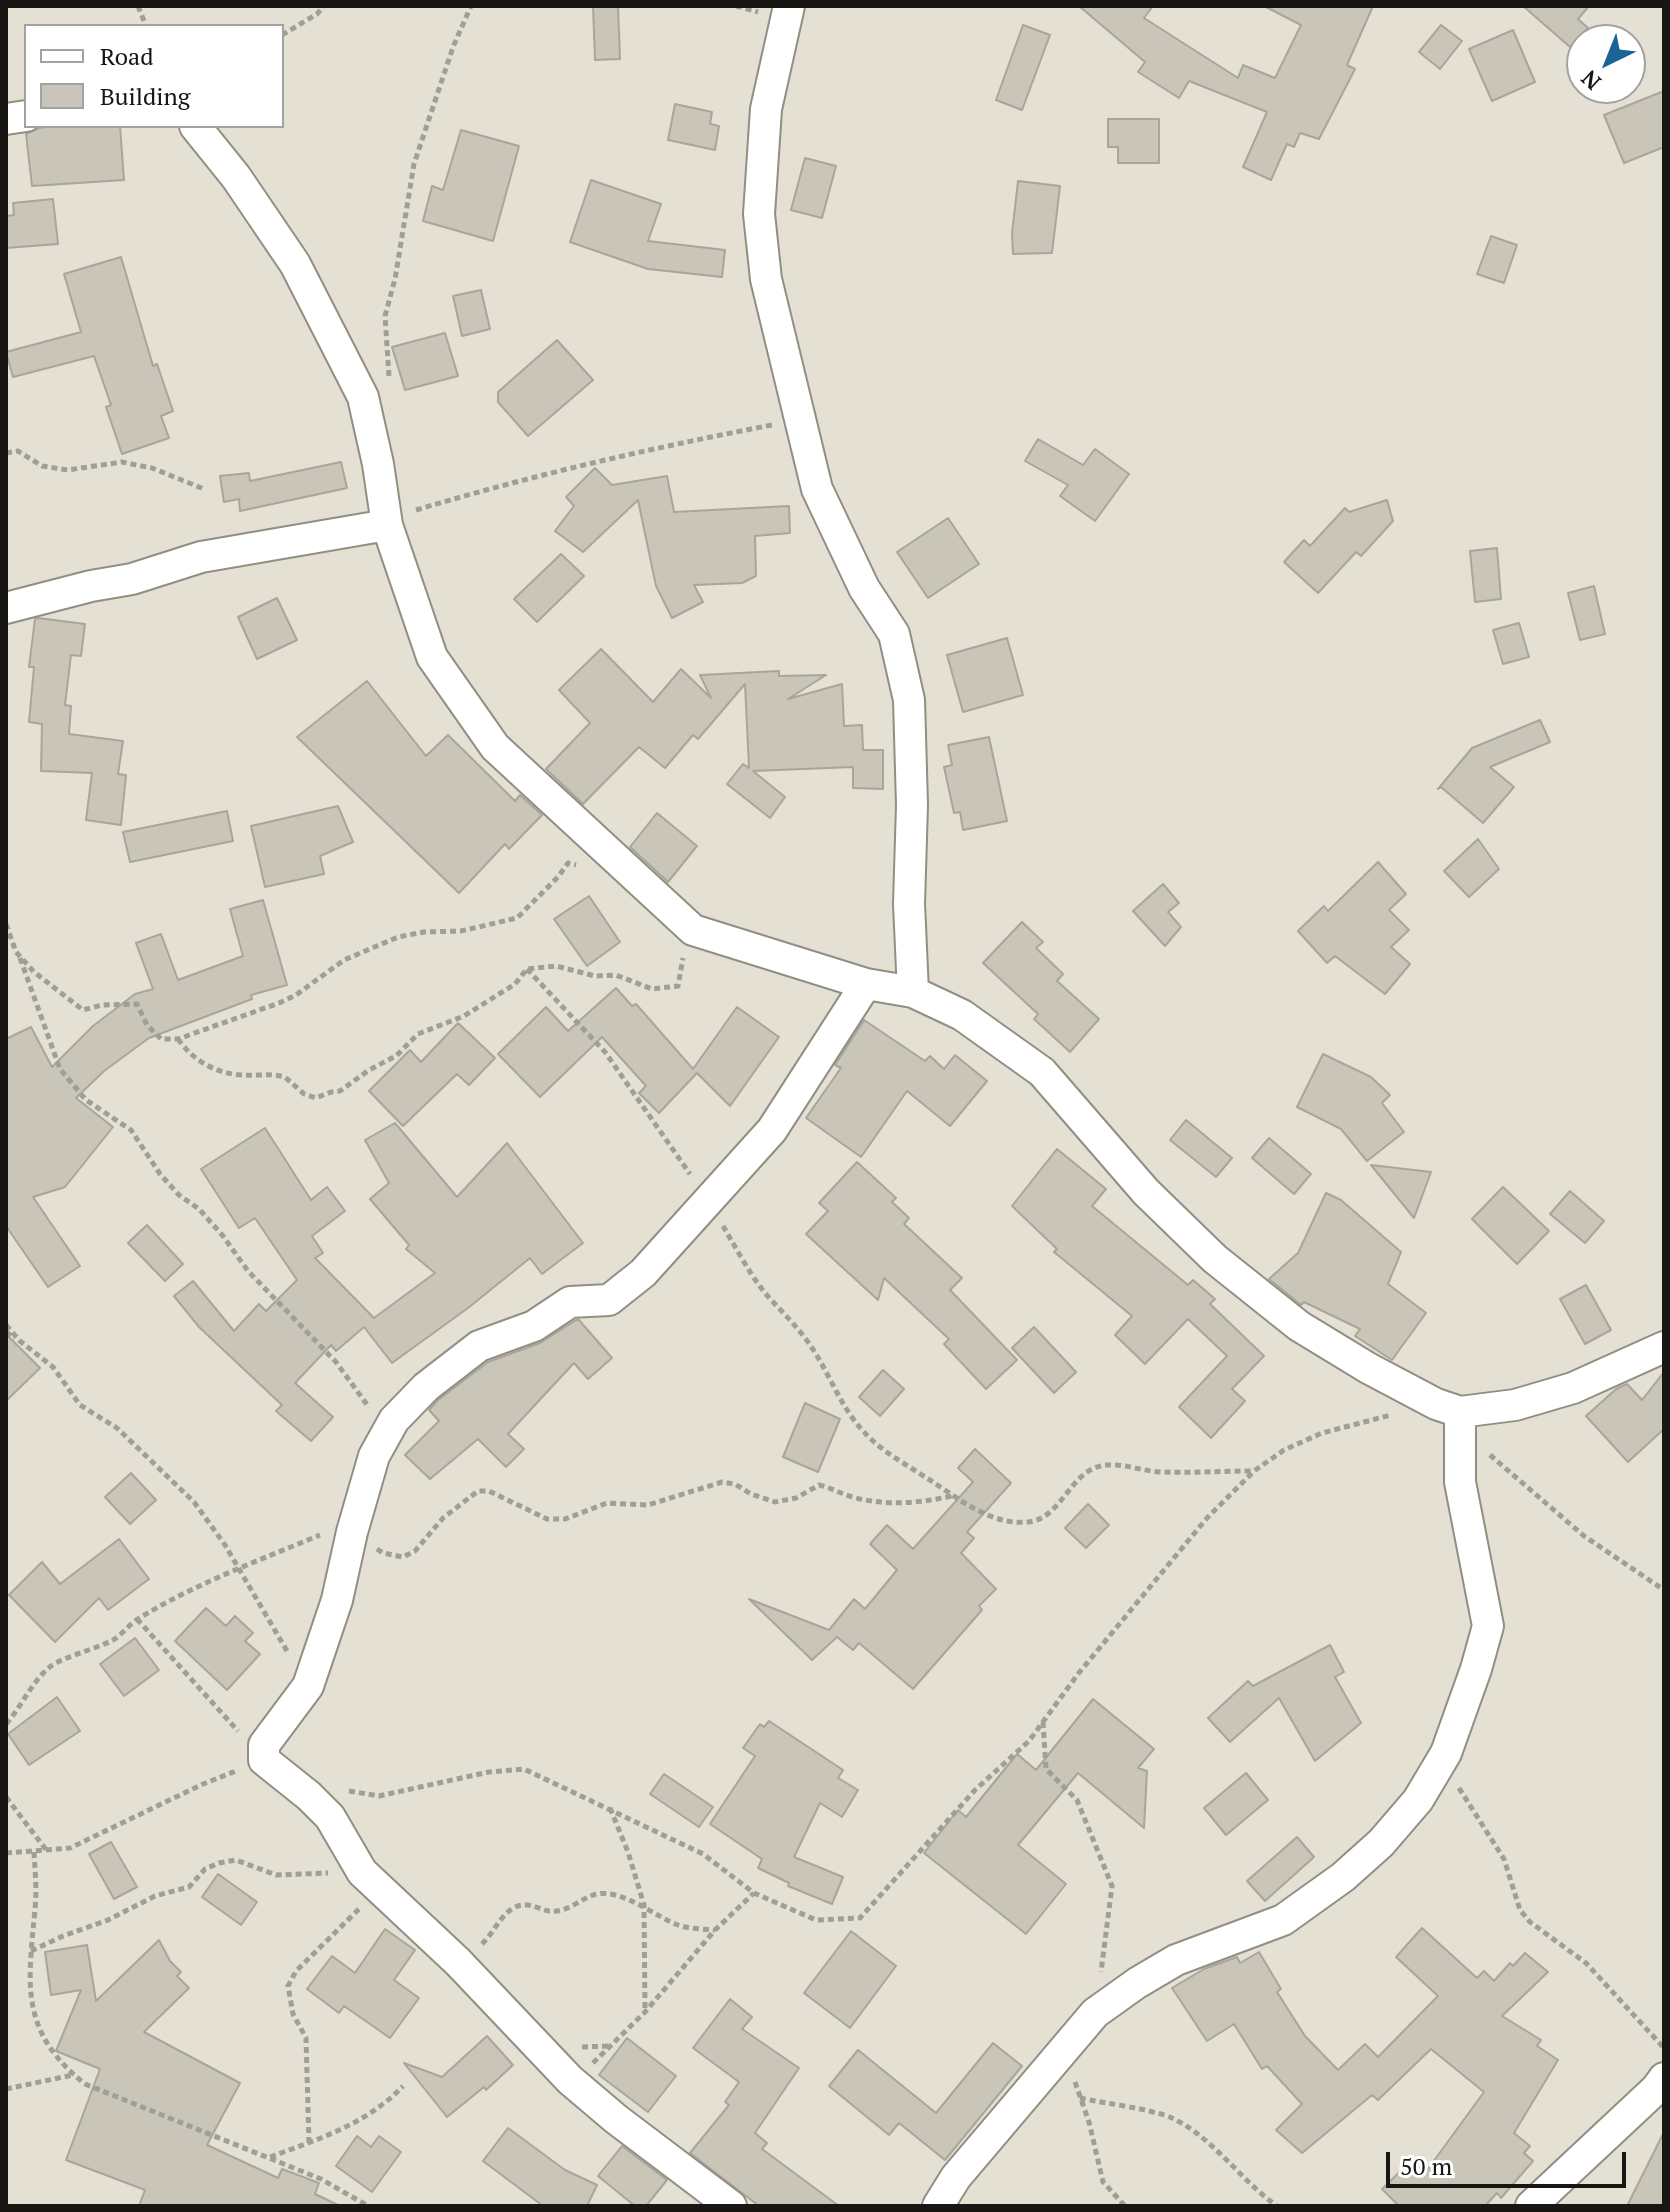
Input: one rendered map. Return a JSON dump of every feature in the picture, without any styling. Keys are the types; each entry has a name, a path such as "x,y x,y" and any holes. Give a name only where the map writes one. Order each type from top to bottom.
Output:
{"street":[{"path":"789,6 766,109 759,214 766,279 817,489 864,588 894,634 909,700 912,805 909,904 913,992"},
{"path":"197,128 236,177 295,264 363,397 387,525 432,657 495,747 693,930 866,984 913,992 962,1015 1042,1072 1146,1192 1215,1259 1299,1326 1452,1415 1515,1405 1573,1388 1664,1347"},
{"path":"6,608 132,579 201,557 387,525"},
{"path":"731,2206 570,2080 458,1962 371,1880 330,1817 264,1760 264,1745 308,1686 337,1600 374,1456 394,1420 426,1387 479,1346 534,1326 570,1302 609,1300 643,1273 772,1130 866,984"},
{"path":"938,2206 956,2177 1095,2013 1176,1960 1283,1920 1343,1877 1381,1843 1418,1800 1446,1753 1488,1626 1460,1482 1452,1415"},
{"path":"1531,2206 1664,2078"}],"path":[{"path":"284,34 317,14 324,6"},
{"path":"389,377 385,316 395,279 414,164 453,47 471,6"},
{"path":"387,525 416,510 514,480 649,448 800,420"},
{"path":"6,453 18,451 42,466 68,470 122,462 152,468 204,489"},
{"path":"18,955 34,972 83,1010 102,1005 137,1004 147,1025 161,1039 178,1039 296,995 344,960 398,937 424,932 461,931 517,918 568,863 580,865"},
{"path":"6,924 60,1069 86,1100 131,1130 160,1174 179,1195 199,1209 248,1271 336,1362 387,1432"},
{"path":"178,1039 190,1055 210,1068 239,1075 274,1074 285,1077 304,1094 316,1098 340,1091 369,1070 396,1056 418,1034 464,1016 515,984 527,969 556,966 595,976 616,975 652,989 678,986 684,961 678,936 693,930"},
{"path":"527,969 605,1052 684,1163 765,1292 822,1362 852,1417 876,1444 898,1462 967,1505 1007,1522 1030,1522 1045,1517 1095,1467 1109,1465 1162,1472 1254,1471"},
{"path":"6,1325 20,1341"},
{"path":"6,1332 53,1367 80,1405 117,1428 194,1502 225,1545 308,1686"},
{"path":"309,1796 339,1789 379,1796 489,1772 524,1769 703,1854 754,1893 816,1920 860,1918 975,1790 1029,1741 1078,1674 1207,1518 1254,1471 1284,1450 1322,1433 1452,1415 1584,1536 1664,1590"},
{"path":"6,1724 40,1676 53,1664 117,1637 137,1619 180,1595 239,1569 354,1526 383,1553 403,1557 415,1551 443,1518 478,1491 489,1491 547,1519 565,1519 607,1503 658,1503 722,1482 735,1484 751,1494 775,1502 796,1498 819,1485 854,1498 894,1504 953,1496"},
{"path":"6,1853 70,1848 203,1784 264,1760 137,1619"},
{"path":"1043,1722 1046,1769 1077,1800 1112,1886 1095,2013"},
{"path":"1446,1753 1461,1795 1504,1859 1520,1910 1530,1922 1586,1963 1664,2048"},
{"path":"6,1797 48,1852"},
{"path":"610,1808 628,1852 644,1905 645,2012"},
{"path":"34,1852 36,1905 30,1951 30,1995 43,2037 64,2067 85,2084 321,2179 368,2206"},
{"path":"30,1951 108,1920 155,1896 189,1887 205,1869 219,1863 236,1860 276,1875 371,1880"},
{"path":"309,2143 306,2038 293,2014 288,1986 296,1971 371,1880"},
{"path":"570,2080 582,2075 645,2012 715,1930 754,1893"},
{"path":"458,1962 492,1935 509,1910 526,1905 547,1912 559,1911 597,1894 644,1905 676,1924 715,1930"},
{"path":"1066,2047 1103,2182 1125,2206"},
{"path":"6,2089 74,2075"},
{"path":"269,2158 354,2125 373,2113 403,2086"},
{"path":"1080,2098 1171,2117 1213,2146 1257,2192 1277,2206"}],"building":[{"path":"593,6 618,6 620,59 595,60"},
{"path":"1079,6 1153,6 1144,18 1238,78 1243,65 1275,78 1301,25 1264,6 1373,6 1347,65 1355,69 1319,139 1300,133 1294,147 1287,144 1271,180 1243,167 1267,112 1189,81 1179,98 1138,72 1145,62"},
{"path":"1523,6 1589,6 1578,19 1584,24 1566,24 1566,44"},
{"path":"1023,25 1050,35 1022,110 996,100"},
{"path":"1441,25 1462,41 1440,69 1419,52"},
{"path":"1513,30 1535,82 1492,101 1469,49"},
{"path":"1664,91 1664,147 1624,163 1604,115 1632,104 1646,104 1646,98"},
{"path":"675,104 712,112 710,124 719,126 715,150 668,140"},
{"path":"1108,119 1159,119 1159,163 1118,163 1118,147 1108,147"},
{"path":"39,128 120,128 124,180 32,186 26,134"},
{"path":"461,130 519,146 493,241 423,221 432,186 443,190"},
{"path":"805,158 836,166 822,218 791,210"},
{"path":"591,180 661,204 648,241 725,250 722,277 648,269 570,242"},
{"path":"1018,181 1060,186 1052,253 1013,254 1012,233"},
{"path":"53,199 58,244 6,248 6,216 14,215 13,203"},
{"path":"1491,236 1517,245 1504,283 1477,274"},
{"path":"121,257 153,366 157,364 173,411 161,416 169,438 122,454 106,407 111,405 94,356 13,377 6,352 81,332 64,274"},
{"path":"481,290 490,329 462,336 453,296"},
{"path":"445,333 458,376 405,390 392,347"},
{"path":"557,340 593,380 528,436 498,402 498,392"},
{"path":"1038,439 1083,465 1095,449 1129,474 1095,521 1060,496 1068,485 1025,461"},
{"path":"341,462 347,488 240,511 239,499 224,502 220,476 249,473 250,481"},
{"path":"595,468 612,485 667,476 674,512 789,506 790,533 755,536 756,576 742,583 694,585 703,602 672,618 656,586 638,500 583,552 555,531 574,506 566,497"},
{"path":"1387,500 1393,521 1361,556 1356,552 1318,593 1284,562 1304,540 1310,546 1345,508 1349,512"},
{"path":"948,518 979,564 928,598 897,552"},
{"path":"1497,548 1501,599 1475,602 1470,551"},
{"path":"561,554 584,576 537,622 514,599"},
{"path":"1594,586 1605,634 1580,640 1568,593"},
{"path":"277,598 297,640 257,659 238,617"},
{"path":"35,619 85,624 81,656 71,655 65,705 71,706 69,734 123,741 118,774 126,775 121,825 86,820 92,773 41,771 42,724 29,722 34,667 29,667"},
{"path":"1519,623 1529,657 1503,664 1493,630"},
{"path":"1007,638 1023,695 963,712 947,655"},
{"path":"601,649 653,702 681,669 711,698 700,675 779,671 779,676 826,675 788,699 842,684 844,726 862,725 863,750 883,750 883,789 853,788 853,767 753,771 785,797 770,818 727,784 743,764 749,768 745,684 698,739 693,735 665,768 639,747 583,804 546,769 590,723 559,690"},
{"path":"367,681 426,756 448,735 515,801 520,795 542,815 509,849 505,844 459,893 297,737"},
{"path":"1540,720 1550,742 1490,767 1514,787 1483,823 1441,787 1438,789 1472,748"},
{"path":"989,737 1007,821 963,830 960,812 954,813 944,767 952,765 948,745"},
{"path":"338,806 353,842 320,856 324,874 265,887 251,826"},
{"path":"227,811 233,841 130,862 123,832"},
{"path":"657,813 697,846 668,882 630,847"},
{"path":"1478,839 1499,869 1469,897 1444,871"},
{"path":"1378,862 1406,894 1389,910 1409,930 1391,947 1410,964 1385,994 1335,956 1327,963 1298,931 1324,906 1328,911"},
{"path":"1163,884 1179,903 1168,912 1181,927 1165,946 1133,911"},
{"path":"589,896 620,942 587,966 554,919"},
{"path":"263,900 287,985 251,995 252,999 149,1038 104,1071 76,1098 113,1127 65,1187 33,1197 80,1266 48,1287 6,1226 6,1039 31,1027 52,1067 93,1026 135,994 153,989 136,943 161,934 178,980 243,956 230,909"},
{"path":"1022,922 1043,942 1036,948 1063,974 1057,981 1099,1019 1070,1052 1034,1019 1038,1014 983,963"},
{"path":"616,988 632,1006 636,1004 693,1069 737,1007 779,1037 730,1106 697,1073 659,1113 639,1093 646,1086 602,1037 540,1097 498,1054 546,1007 568,1031"},
{"path":"864,1020 925,1061 930,1056 944,1069 955,1055 987,1081 950,1126 907,1091 861,1157 806,1118 841,1068 835,1065"},
{"path":"458,1023 495,1058 469,1085 457,1074 403,1126 369,1091 410,1050 421,1062"},
{"path":"1323,1054 1371,1077 1390,1095 1382,1103 1404,1132 1367,1161 1341,1129 1297,1107"},
{"path":"1186,1120 1232,1158 1216,1177 1170,1140"},
{"path":"395,1123 457,1197 507,1143 583,1243 542,1274 530,1258 392,1363 364,1327 336,1351 331,1345 295,1383 333,1417 311,1441 276,1411 282,1405 199,1327 174,1296 193,1281 234,1331 259,1304 266,1311 297,1280 255,1218 239,1228 201,1169 265,1128 311,1200 327,1187 345,1211 312,1236 323,1253 315,1258 374,1318 435,1273 406,1249 409,1245 370,1199 389,1183 365,1140"},
{"path":"1269,1138 1311,1174 1294,1194 1252,1158"},
{"path":"1057,1149 1106,1189 1092,1206 1188,1285 1193,1280 1215,1299 1210,1304 1264,1356 1232,1389 1245,1401 1211,1438 1179,1407 1227,1356 1188,1319 1145,1364 1115,1335 1132,1316 1054,1252 1057,1249 1012,1206"},
{"path":"857,1162 896,1198 892,1202 909,1218 904,1224 962,1278 950,1290 1017,1360 986,1389 944,1344 949,1339 884,1278 878,1300 806,1234 828,1211 819,1203"},
{"path":"1371,1165 1431,1172 1414,1218"},
{"path":"1503,1187 1549,1231 1517,1264 1472,1219"},
{"path":"1570,1191 1604,1221 1585,1243 1550,1214"},
{"path":"1326,1193 1341,1200 1401,1252 1388,1284 1426,1313 1392,1360 1355,1336 1360,1329 1304,1302 1301,1305 1269,1279 1298,1253"},
{"path":"147,1225 183,1264 165,1281 128,1243"},
{"path":"1586,1285 1611,1330 1585,1344 1560,1299"},
{"path":"576,1320 612,1358 588,1379 574,1363 508,1434 524,1449 506,1467 478,1439 430,1479 405,1455 439,1421 429,1410 438,1400 488,1362 540,1343"},
{"path":"1034,1327 1076,1372 1054,1393 1012,1348"},
{"path":"6,1334 40,1368 6,1401"},
{"path":"883,1370 904,1389 880,1416 859,1397"},
{"path":"1664,1372 1664,1429 1628,1462 1586,1416 1616,1389 1627,1384 1642,1400"},
{"path":"805,1403 840,1419 818,1472 783,1457"},
{"path":"975,1449 1011,1483 967,1532 974,1538 961,1553 996,1589 979,1606 982,1610 913,1689 859,1643 853,1650 837,1637 812,1660 749,1599 829,1630 854,1599 865,1609 897,1570 870,1544 887,1525 913,1549 973,1482 958,1468"},
{"path":"131,1473 156,1500 130,1524 105,1497"},
{"path":"1088,1504 1109,1525 1086,1548 1065,1528"},
{"path":"119,1539 149,1579 108,1610 99,1598 55,1642 9,1595 42,1562 60,1584"},
{"path":"206,1608 226,1626 235,1616 253,1633 245,1641 260,1654 227,1690 175,1641"},
{"path":"135,1638 159,1670 124,1696 100,1664"},
{"path":"1330,1645 1344,1672 1335,1677 1361,1723 1315,1761 1279,1698 1230,1742 1208,1718 1248,1681 1253,1686"},
{"path":"57,1697 80,1731 29,1765 8,1734"},
{"path":"1093,1699 1154,1749 1138,1768 1147,1771 1144,1828 1078,1773 1018,1845 1066,1884 1026,1934 924,1853 958,1810 966,1817 1017,1754 1036,1770"},
{"path":"769,1721 843,1770 838,1778 858,1790 842,1817 820,1803 794,1857 843,1877 832,1904 788,1886 789,1883 758,1868 762,1859 710,1824 755,1756 743,1748 760,1724 764,1727"},
{"path":"1246,1773 1268,1800 1226,1835 1204,1808"},
{"path":"664,1774 713,1807 699,1827 650,1794"},
{"path":"1297,1837 1314,1857 1265,1901 1247,1881"},
{"path":"111,1842 137,1887 114,1899 89,1854"},
{"path":"218,1874 257,1902 241,1925 202,1897"},
{"path":"1422,1928 1477,1978 1484,1971 1494,1981 1510,1963 1513,1966 1525,1953 1548,1972 1502,2016 1541,2040 1537,2046 1558,2060 1514,2133 1530,2146 1524,2153 1533,2161 1501,2198 1497,2193 1485,2206 1399,2206 1382,2189 1412,2160 1425,2173 1484,2092 1431,2049 1378,2100 1372,2095 1302,2153 1276,2130 1302,2104 1267,2066 1262,2069 1234,2024 1207,2041 1172,1988 1204,1969 1237,1957 1240,1963 1259,1952 1281,1989 1277,1992 1305,2036 1338,2070 1365,2044 1378,2057 1438,1996 1396,1957"},
{"path":"385,1929 415,1950 394,1980 419,1998 390,2038 344,2006 339,2013 307,1989 332,1956 355,1973"},
{"path":"851,1931 896,1966 850,2028 804,1993"},
{"path":"159,1940 170,1961 181,1972 177,1976 189,1988 144,2032 240,2083 207,2145 278,2178 282,2169 319,2183 315,2194 340,2206 139,2206 145,2190 66,2160 100,2069 56,2051 81,1990 51,1995 45,1952 87,1945 96,2001"},
{"path":"730,1999 752,2017 742,2029 799,2068 755,2133 767,2143 762,2149 839,2206 759,2206 690,2153 729,2105 725,2102 739,2082 693,2048"},
{"path":"487,2036 513,2065 486,2090 484,2087 447,2117 404,2063 442,2077"},
{"path":"627,2038 676,2076 648,2112 599,2075"},
{"path":"993,2043 1022,2066 945,2160 899,2123 889,2135 829,2086 858,2050 936,2113"},
{"path":"508,2128 565,2170 597,2185 587,2206 543,2206 483,2161"},
{"path":"1664,2132 1664,2206 1627,2206"},
{"path":"357,2136 371,2147 379,2136 401,2152 372,2192 336,2166"},
{"path":"622,2146 667,2180 646,2206 635,2206 598,2176"}]}
